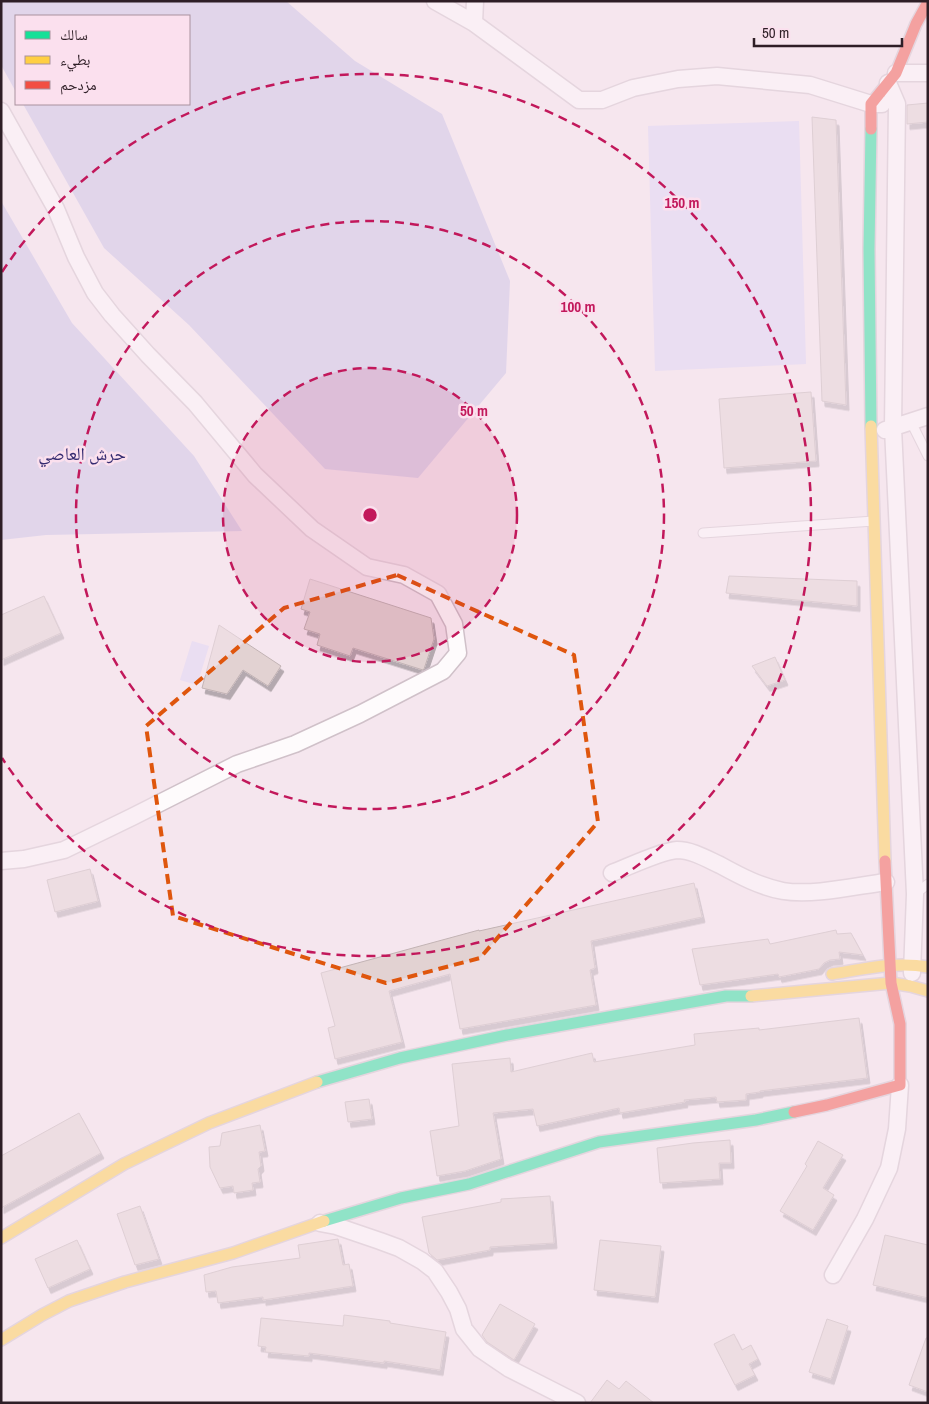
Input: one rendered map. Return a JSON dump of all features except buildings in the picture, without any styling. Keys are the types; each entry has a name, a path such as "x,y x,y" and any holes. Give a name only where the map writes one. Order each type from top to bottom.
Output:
{"street":[{"path":"435,1 474,23 579,100 602,100 633,88 678,79 717,76 810,85 871,104 897,104"},
{"path":"474,23 475,1"},
{"path":"833,1275 865,1219 889,1168 897,1128 900,1085 900,1024 891,983 886,882 871,433 869,249 871,104 892,78 928,2"},
{"path":"892,78 928,73"},
{"path":"892,78 897,104 893,428 921,889 920,966 910,986 900,1024"},
{"path":"1,111 56,209 76,257 95,293 112,316 195,403 255,475 312,530 367,567 404,575 438,594 454,624 458,653 442,671 360,714 295,744 237,764 64,850 24,859 1,861"},
{"path":"869,249 894,247"},
{"path":"871,433 928,416"},
{"path":"612,873 676,850 698,855 762,886 783,891 805,893 886,882"},
{"path":"825,976 891,965 920,966"},
{"path":"726,996 742,990 797,980"},
{"path":"1,1238 132,1160 209,1123 325,1079 400,1058 507,1035 726,996 751,996 891,983 928,991"},
{"path":"1,1340 69,1301 125,1282 233,1253 318,1223 401,1198 469,1184 599,1142 756,1120 827,1105 900,1085"},
{"path":"318,1223 336,1226 380,1241 399,1248 422,1261 435,1271 458,1309 464,1330 480,1349 508,1368 577,1403"}],"lane":[{"path":"910,422 928,456"},
{"path":"703,533 874,521"}],"highlighted area":[{"path":"397,575 574,655 598,822 480,958 386,983 173,916 146,726 284,608"}],"shaded area":[{"path":"799,121 806,364 655,371 648,126"},
{"path":"192,641 209,646 197,685 180,680"}],"green space":[{"path":"1,1 286,1 355,61 442,114 510,281 506,373 418,478 325,469 189,325 104,248 24,105 190,105 190,15 15,15 15,90 1,65"},
{"name":"حرش العاصي","path":"1,201 72,323 194,456 242,531 46,535 1,540"}],"traffic: fast":[{"path":"871,129 869,249 871,426"},
{"path":"317,1082 400,1058 507,1035 726,996 751,996"},
{"path":"324,1221 401,1198 469,1184 599,1142 756,1120 794,1112"}],"traffic: slow":[{"path":"871,426 885,861"},
{"path":"832,974 892,965 928,967"},
{"path":"751,996 891,983 928,991"},
{"path":"1,1238 124,1164 209,1123 317,1082"},
{"path":"1,1340 69,1301 125,1282 233,1253 324,1221"}],"traffic: jam":[{"path":"871,129 871,104 896,73 916,24 928,2"},
{"path":"794,1112 900,1085 900,1024 891,983 885,861"}]}
